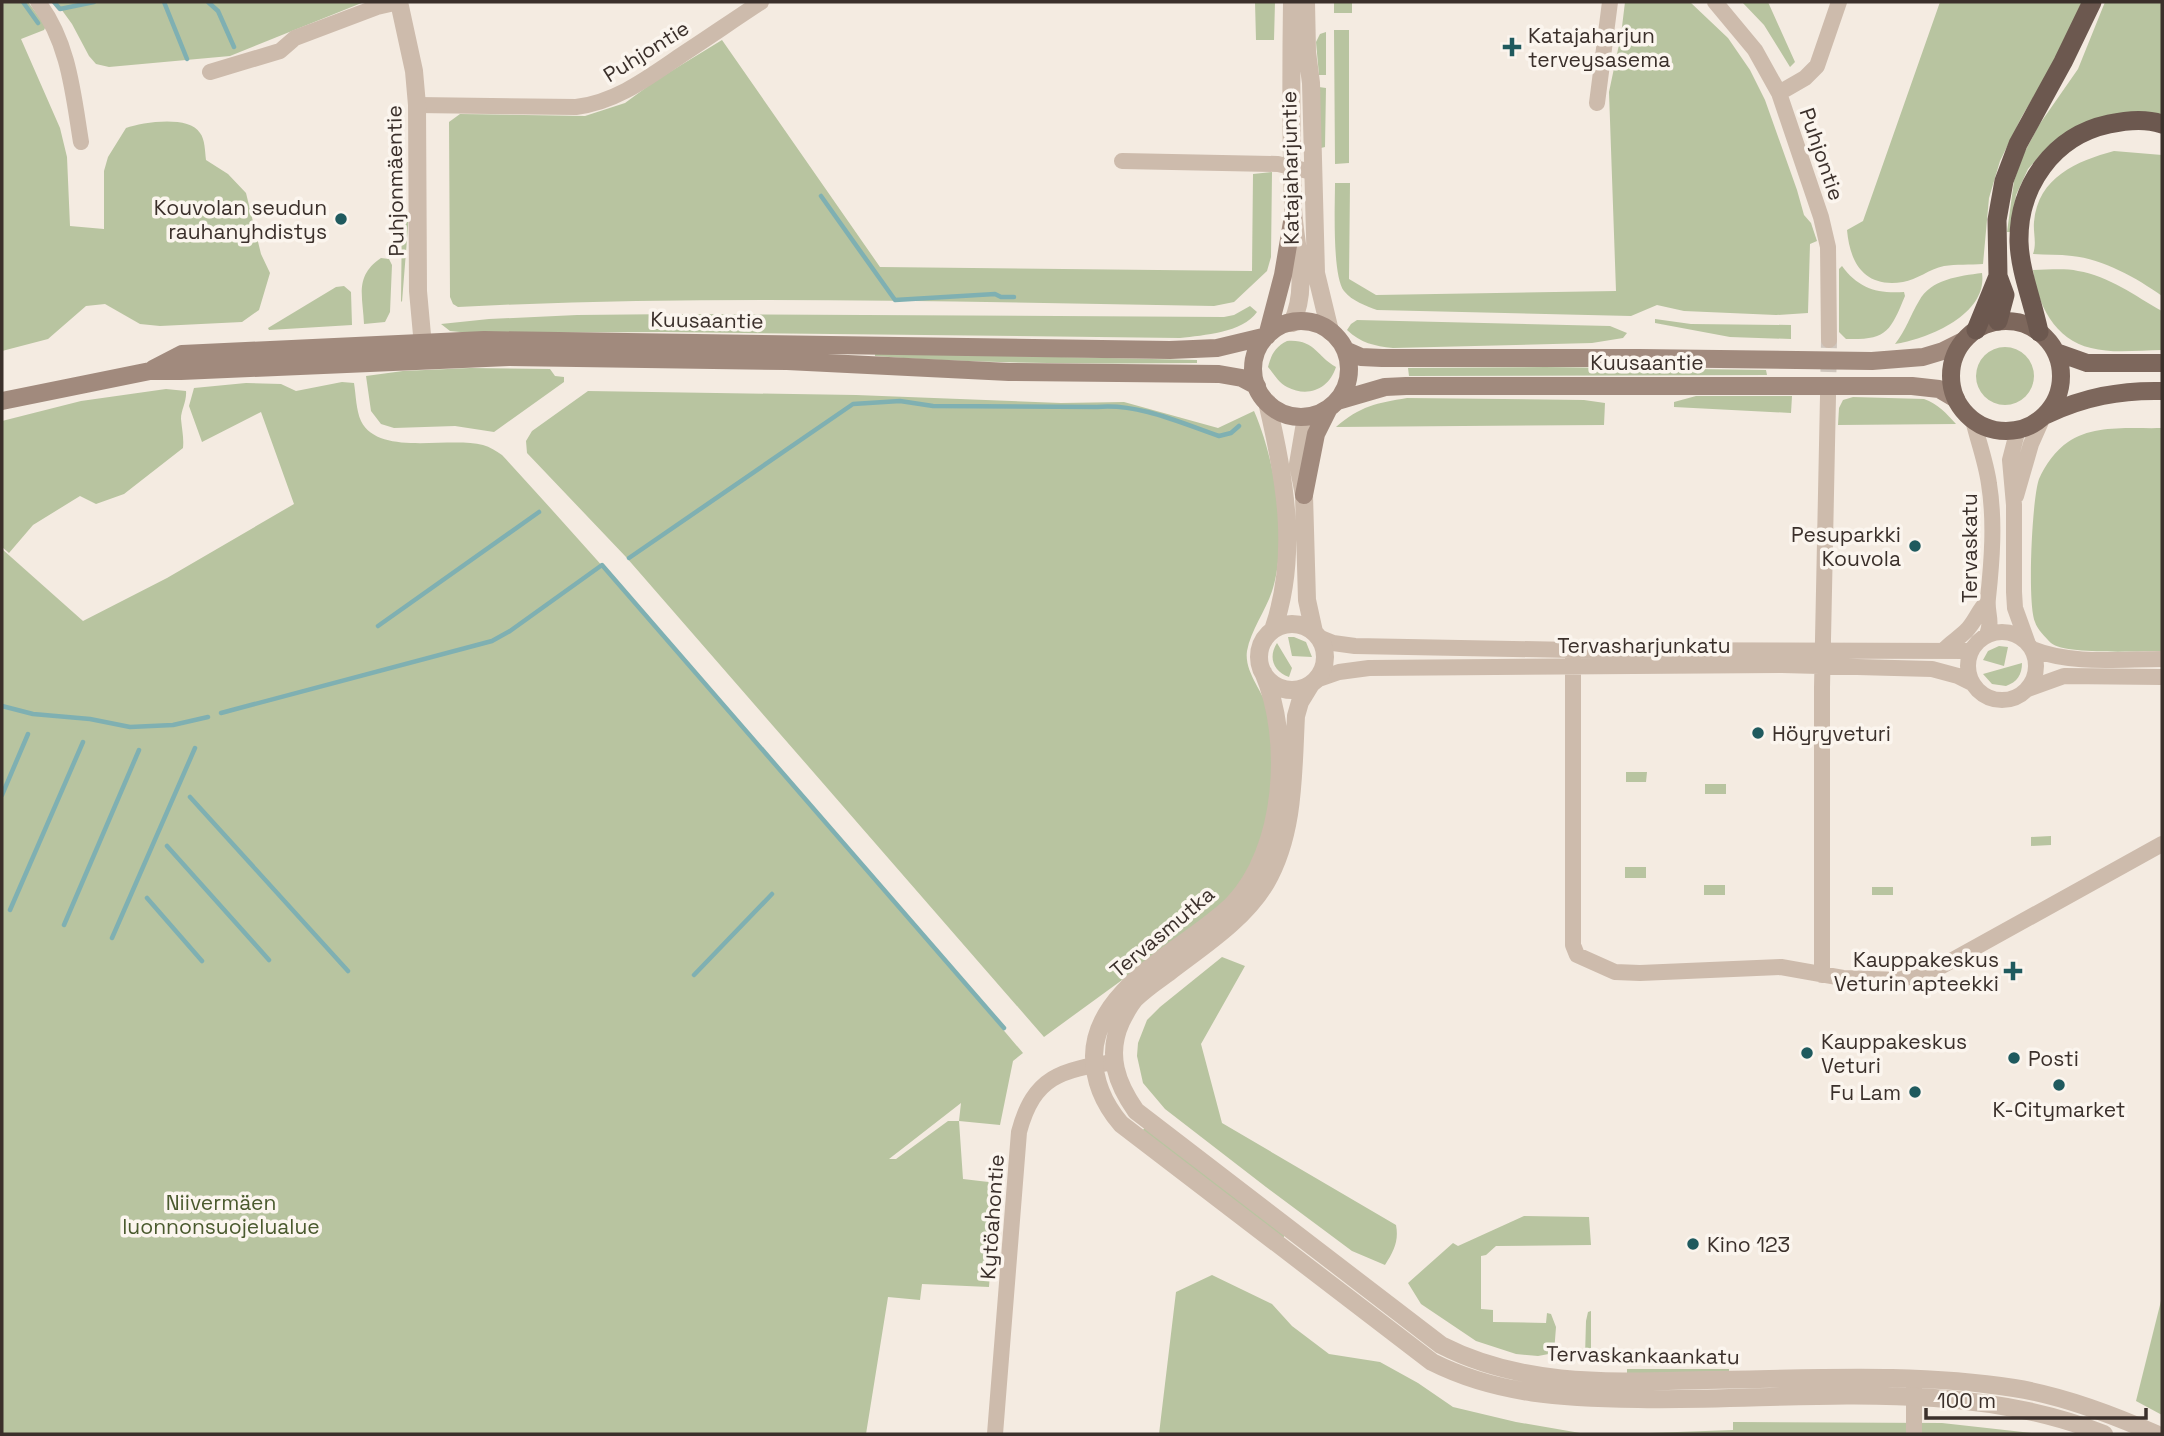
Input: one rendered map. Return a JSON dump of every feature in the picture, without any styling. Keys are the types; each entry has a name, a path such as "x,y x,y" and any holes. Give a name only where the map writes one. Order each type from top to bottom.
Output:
{"highway":[{"path":"1998,321 2004,295 1998,276 1997,220 2004,181 2018,144 2092,2"},
{"path":"2039,331 2023,268 2019,239 2025,198 2036,174 2060,147 2085,131 2122,121 2140,120 2162,124"},
{"path":"1969,335 1998,276"}],"main road":[{"path":"1293,216 1283,275 1267,336 1259,347 1255,360 1256,386 1267,402 1285,414 1306,417 1333,405"},
{"path":"2043,417 2051,408 2060,387 2060,363 2056,352 2039,331 2019,322 1998,321 1969,335 1955,354 1951,369 1956,399 1973,420 1995,430 2018,429 2043,417 2068,404 2096,396 2162,391"},
{"path":"1267,336 1292,323 1316,324 1330,331 1345,350 1348,360 1347,382 1316,435 1304,495"},
{"name":"Kuusaantie","path":"1345,350 1361,356 1382,358 1872,361 1923,357 1943,351 1969,335"},
{"name":"Kuusaantie","path":"150,371 182,354 423,342 1170,350 1217,348 1267,336"},
{"path":"2056,352 2087,363 2162,363"},
{"name":"Kuusaantie","path":"2,401 150,371 509,357 678,358 1009,372 1197,373 1229,375 1242,378 1256,386"},
{"name":"Kuusaantie","path":"1333,405 1385,387 1406,386 1638,384 1928,387 1940,389 1956,399"}],"street":[{"path":"38,2 56,32 67,62 81,142"},
{"path":"210,72 280,51 295,38 377,7 399,2"},
{"name":"Puhjonmäentie","path":"399,2 414,71 417,104 418,291 425,360"},
{"name":"Puhjontie","path":"417,104 564,107 593,105 641,82 761,2"},
{"name":"Katajaharjuntie","path":"1292,2 1293,216 1300,256 1301,287 1292,323"},
{"name":"Katajaharjuntie","path":"1306,2 1316,273 1330,331"},
{"path":"1597,103 1610,2"},
{"name":"Puhjontie","path":"1715,2 1755,50 1779,93 1826,233 1829,340"},
{"path":"1779,93 1805,78 1817,66 1839,2"},
{"path":"1122,161 1278,164 1312,172"},
{"path":"1822,975 1822,650 1828,396"},
{"path":"1267,402 1282,470 1288,523 1285,583 1272,630"},
{"path":"1306,417 1298,464 1304,495 1307,600 1325,655 1324,665 1313,682 1296,689 1277,686 1263,672 1259,654 1272,630 1282,625 1294,624 1305,626 1316,634"},
{"path":"2014,505 2031,444 2043,417"},
{"name":"Tervaskatu","path":"1973,420 1991,499 1987,602 1992,623 1987,635"},
{"name":"Tervaskatu","path":"2018,429 2010,460 2014,505 2015,608 2030,646"},
{"path":"1943,651 1973,622 1978,611 1987,602"},
{"path":"2162,659 2046,655 2030,646 2020,636 1998,632 1987,635 1978,642 1971,651 1968,662 1972,683 1988,697 1998,700 2019,696 2028,689 2064,676 2162,677"},
{"name":"Tervasharjunkatu","path":"1316,634 1333,643 1355,646 1573,650 1971,651"},
{"path":"2028,689 2036,669 2030,646"},
{"path":"1573,650 1573,945 1577,955 1615,972 1781,967 1822,975 1899,980 1940,967 2162,844"},
{"name":"Tervasharjunkatu","path":"1313,682 1339,672 1369,668 1769,665 1932,669 1972,683"},
{"name":"Tervasmutka","path":"1094,1065 1096,1038 1114,1002 1233,903 1249,884 1262,860 1272,834 1279,761 1276,712 1272,692 1263,672"},
{"name":"Tervasmutka","path":"1114,1062 1118,1031 1133,1001 1235,920 1251,903 1276,865 1289,816 1296,716 1300,702 1313,682"},
{"name":"Kytöahontie","path":"995,1434 1019,1132 1032,1097 1044,1085 1067,1072 1114,1062"},
{"name":"Tervaskankaankatu","path":"1114,1062 1116,1076 1136,1111 1433,1340 1466,1358 1509,1371 1572,1380 1652,1382 1844,1378 2022,1410 2104,1434"},
{"name":"Tervaskankaankatu","path":"1094,1065 1107,1108 1121,1124 1424,1356 1458,1375 1514,1391 1602,1398 1990,1385 2039,1394 2121,1418 2156,1434"},
{"path":"1914,1389 1914,1434"}],"green space":[{"path":"2,2 28,2 46,26 44,30 21,39 60,128 67,157 70,226 104,229 104,171 108,157 126,128 165,121 194,127 203,139 206,160 228,174 246,193 261,254 270,273 259,310 242,322 160,326 140,324 105,304 86,306 48,339 2,351"},
{"path":"56,2 364,2 230,56 109,67 96,64 89,56 72,24"},
{"path":"1255,2 1275,2 1274,40 1256,40"},
{"path":"1334,2 1352,2 1352,13 1334,13"},
{"path":"1625,2 1690,2 1728,38 1750,70 1765,100 1804,215 1811,223 1817,241 1810,244 1808,313 1776,315 1684,311 1657,305 1631,316 1377,310 1347,295 1340,283 1336,256 1335,183 1350,183 1349,279 1376,295 1616,291 1609,92"},
{"path":"1742,2 1768,2 1795,62 1790,67 1764,25"},
{"path":"1940,2 2082,2 2050,69 2000,161 1989,198 1983,264 1944,266 1903,282 1879,281 1869,277 1856,263 1847,230 1863,221"},
{"path":"2105,2 2162,2 2162,116 2042,153 2028,169 2016,195 2011,232 2007,232 2014,181 2023,155 2039,125 2078,69"},
{"path":"1334,30 1349,30 1349,163 1335,164"},
{"path":"1326,32 1326,75 1319,75 1316,42 1320,34"},
{"path":"722,40 880,267 1252,271 1253,174 1272,172 1271,257 1267,271 1234,302 1214,306 836,300 647,301 458,307 453,304 450,297 449,122 460,114 585,116 625,103 655,81"},
{"path":"1319,87 1326,88 1325,147 1321,148"},
{"path":"2114,151 2162,155 2162,296 2131,276 2096,261 2067,255 2033,254 2037,206 2051,182 2073,166"},
{"path":"402,214 409,214 402,302 401,301"},
{"path":"381,258 389,259 392,265 390,312 385,322 364,324 363,280 372,265"},
{"path":"1842,266 1855,280 1869,288 1885,292 1904,292 1905,296 1891,326 1879,335 1846,339 1839,332 1839,269"},
{"path":"2033,270 2067,270 2100,277 2162,311 2162,350 2099,350 2078,344 2058,329 2050,319 2039,295"},
{"path":"1982,273 1981,288 1966,313 1923,337 1895,344 1919,301 1931,288 1946,280"},
{"path":"344,286 351,292 352,325 269,330 268,328 336,287"},
{"path":"1250,306 1257,312 1232,329 1180,338 664,332 470,333 450,331 441,324 577,315 680,314 1224,317"},
{"path":"1655,319 1691,324 1791,325 1791,339 1730,337 1655,323"},
{"path":"1357,320 1610,326 1627,333 1623,338 1592,343 1393,348 1357,338 1347,330"},
{"path":"1287,341 1310,345 1336,367 1323,386 1303,392 1295,390 1282,383 1268,367 1272,355"},
{"path":"1999,347 2011,347 2021,351 2030,360 2034,382 2026,397 2011,405 1999,405 1989,401 1980,392 1976,382 1976,370 1980,360 1989,351"},
{"path":"875,353 1197,360 1197,363 995,362 875,356"},
{"path":"1408,368 1766,370 1767,375 1409,376"},
{"path":"550,369 555,376 564,377 564,382 494,432 455,426 394,428 381,424 371,411 366,376 403,371"},
{"name":"Niivermäen luonnonsuojelualue","path":"342,382 354,383 361,421 370,432 383,439 416,443 468,443 486,446 502,455 700,677 1023,1053 1013,1061 1000,1125 959,1121 963,1179 997,1183 989,1287 922,1284 920,1300 888,1297 866,1434 2,1434 2,549 83,621 167,578 294,504 261,412 202,442 189,406 194,388 246,383 281,384 296,391","holes":["961,1103 959,1121 948,1121 896,1159 889,1159"]},
{"path":"166,389 186,391 181,419 183,448 124,494 96,504 80,496 33,525 9,553 2,547 2,421 81,401"},
{"path":"588,391 856,395 1061,403 1124,402 1218,428 1254,411 1273,474 1279,545 1273,588 1247,651 1248,666 1268,710 1272,742 1271,787 1267,816 1258,846 1240,884 1202,922 1044,1037 626,557 527,453 526,441 532,431"},
{"path":"1696,396 1792,396 1791,413 1674,407 1674,402"},
{"path":"1853,397 1924,399 1938,406 1956,424 1838,425 1839,408 1843,400"},
{"path":"1407,398 1584,400 1605,403 1604,425 1336,427 1369,406"},
{"path":"2162,428 2162,651 2087,651 2059,647 2051,643 2036,625 2031,595 2034,507 2041,474 2059,449 2078,436 2102,430"},
{"path":"1288,637 1306,642 1312,657 1292,656"},
{"path":"1277,643 1292,668 1289,677 1279,671 1274,663 1273,653"},
{"path":"1999,646 2008,647 2004,666 1983,660 1988,651"},
{"path":"2022,663 2018,678 2006,686 1992,684 1983,674"},
{"path":"1626,772 1647,772 1646,782 1626,782"},
{"path":"1705,784 1726,784 1726,794 1705,794"},
{"path":"2051,836 2051,845 2031,846 2031,837"},
{"path":"1625,867 1646,867 1646,878 1625,878"},
{"path":"1704,885 1725,885 1725,895 1704,895"},
{"path":"1872,887 1893,887 1893,895 1872,895"},
{"path":"1222,957 1245,966 1201,1044 1222,1123 1396,1225 1395,1246 1385,1265 1352,1251 1266,1187 1165,1109 1143,1083 1137,1056 1138,1043 1147,1020"},
{"path":"1145,1127 1285,1234 1283,1239 1141,1133"},
{"path":"1524,1216 1589,1217 1591,1245 1496,1246 1481,1256 1481,1309 1493,1310 1493,1322 1546,1323 1547,1313 1551,1314 1556,1327 1554,1353 1538,1356 1516,1354 1476,1341 1421,1304 1408,1283 1453,1243 1458,1246"},
{"path":"1212,1275 1272,1304 1292,1326 1329,1354 1380,1362 1453,1407 1516,1422 1586,1434 1159,1434 1176,1292"},
{"path":"2162,1297 2162,1415 2136,1401"},
{"path":"1591,1311 1591,1355 1585,1356 1586,1321 1588,1312"},
{"path":"1627,1369 1729,1369 1729,1373 1627,1374"},
{"path":"1733,1422 1942,1423 2040,1434 1622,1434 1733,1430"}],"waterway":[{"path":"23,2 38,23"},
{"path":"54,2 60,9 94,2"},
{"path":"164,2 187,59"},
{"path":"208,2 218,11 234,47"},
{"path":"821,196 895,300 995,294 1014,297"},
{"path":"629,558 853,404 900,401 933,406 1112,407 1159,415 1219,436 1231,433 1239,426"},
{"path":"378,626 539,512"},
{"path":"221,713 492,641 602,565 1004,1028"},
{"path":"2,706 33,714 90,719 130,727 173,725 208,717"},
{"path":"2,795 28,734"},
{"path":"10,910 83,742"},
{"path":"112,938 195,748"},
{"path":"64,925 139,750"},
{"path":"190,797 348,971"},
{"path":"167,846 269,960"},
{"path":"694,975 772,894"},
{"path":"147,898 202,961"}],"tunnel":[{"path":"1828,396 1829,340"}],"place":[{"name":"Katajaharjun terveysasema","path":"1512,47"},
{"name":"Kouvolan seudun rauhanyhdistys","path":"341,219"},
{"name":"Pesuparkki Kouvola","path":"1915,546"},
{"name":"Höyryveturi","path":"1758,733"},
{"name":"Kauppakeskus Veturin apteekki","path":"2013,971"},
{"name":"Kauppakeskus Veturi","path":"1807,1053"},
{"name":"Posti","path":"2014,1058"},
{"name":"K-Citymarket","path":"2059,1085"},
{"name":"Fu Lam","path":"1915,1092"},
{"name":"Kino 123","path":"1693,1244"}]}
